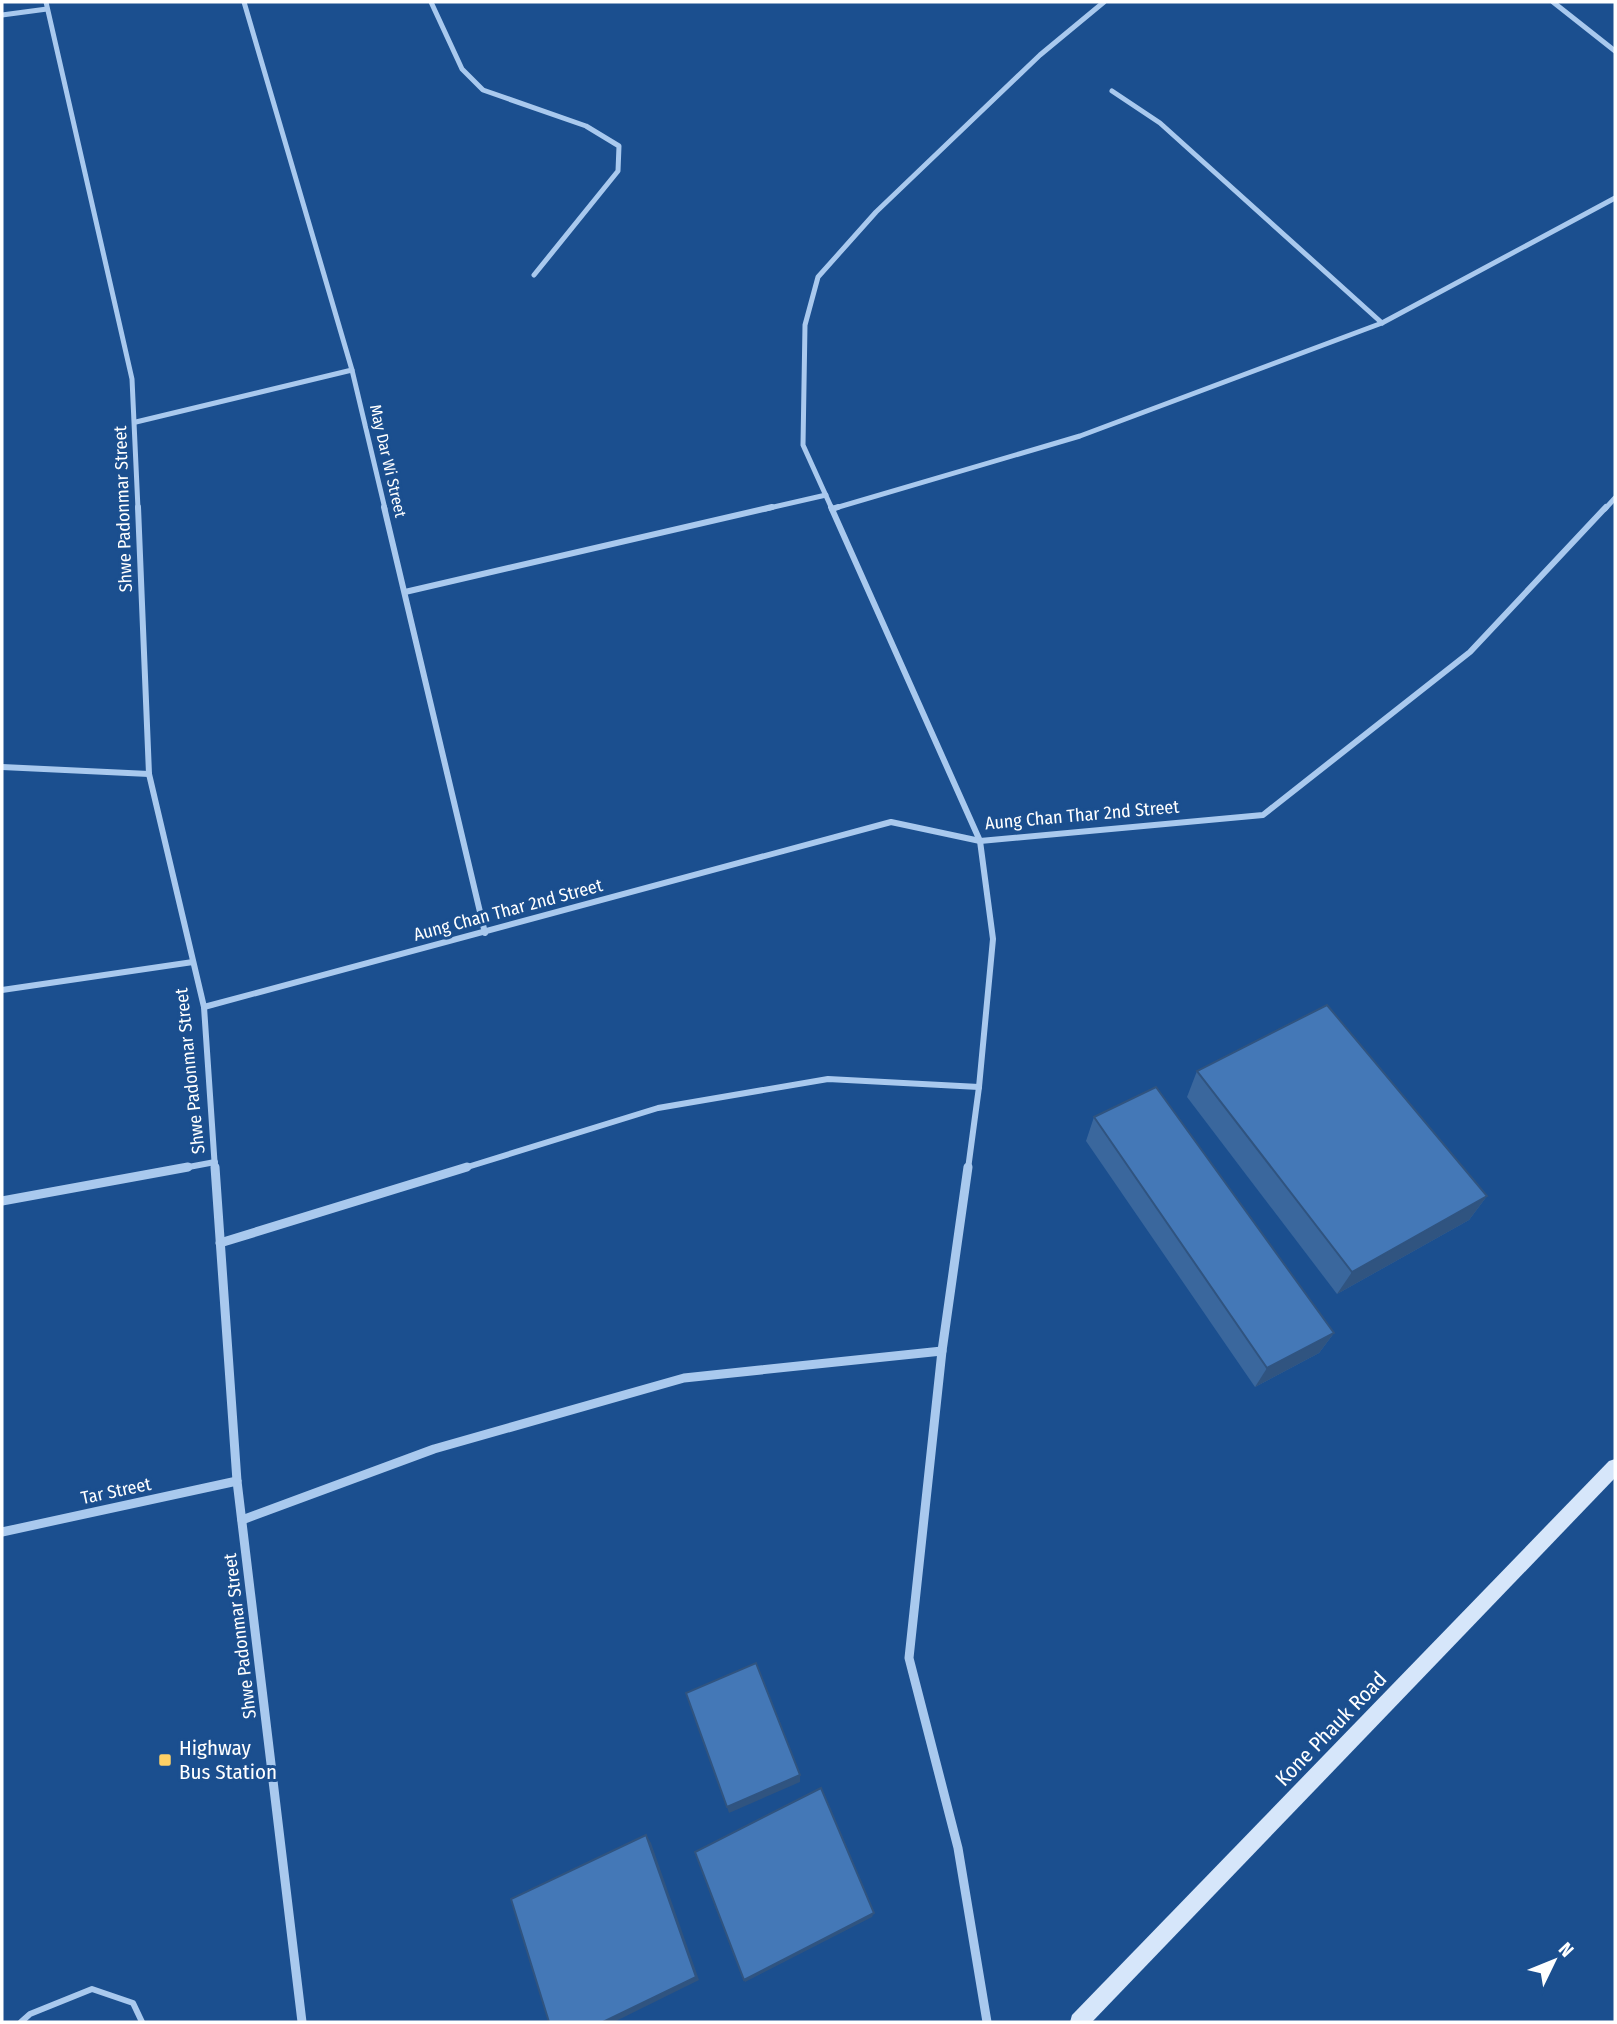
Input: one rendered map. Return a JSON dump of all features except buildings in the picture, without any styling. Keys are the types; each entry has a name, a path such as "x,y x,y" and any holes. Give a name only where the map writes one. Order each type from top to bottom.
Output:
{"main road":[{"name":"Kone Phauk Road","path":"1079,2022 1615,1467"}],"street":[{"name":"May Dar Wi Street","path":"244,2 352,370 485,933"},
{"path":"430,2 462,69 483,90 586,126 619,146 618,171 534,275"},
{"path":"987,2022 958,1848 909,1658 942,1351 979,1087 993,939 980,841 803,445 805,325 818,277 876,212 1040,55 1104,2"},
{"path":"1553,2 1615,51"},
{"path":"2,15 46,5"},
{"name":"Shwe Padonmar Street","path":"46,5 132,379 136,422 149,774 204,1007 237,1481 302,2022"},
{"path":"1112,91 1160,123 1382,323"},
{"path":"832,509 1080,436 1382,323 1615,198"},
{"path":"136,422 352,370"},
{"path":"405,592 826,495"},
{"name":"Aung Chan Thar 2nd Street","path":"204,1007 891,822 980,841 1263,815 1470,652 1615,498"},
{"path":"2,767 149,774"},
{"path":"2,990 193,962"},
{"path":"220,1243 658,1108 828,1079 979,1087"},
{"path":"2,1201 215,1162"},
{"path":"242,1520 433,1449 684,1378 942,1351"},
{"name":"Tar Street","path":"2,1532 237,1481"}],"lane":[{"path":"21,2022 30,2014 92,1989 133,2003 142,2022"}],"place":[{"name":"Highway Bus Station","path":"165,1760"}]}
